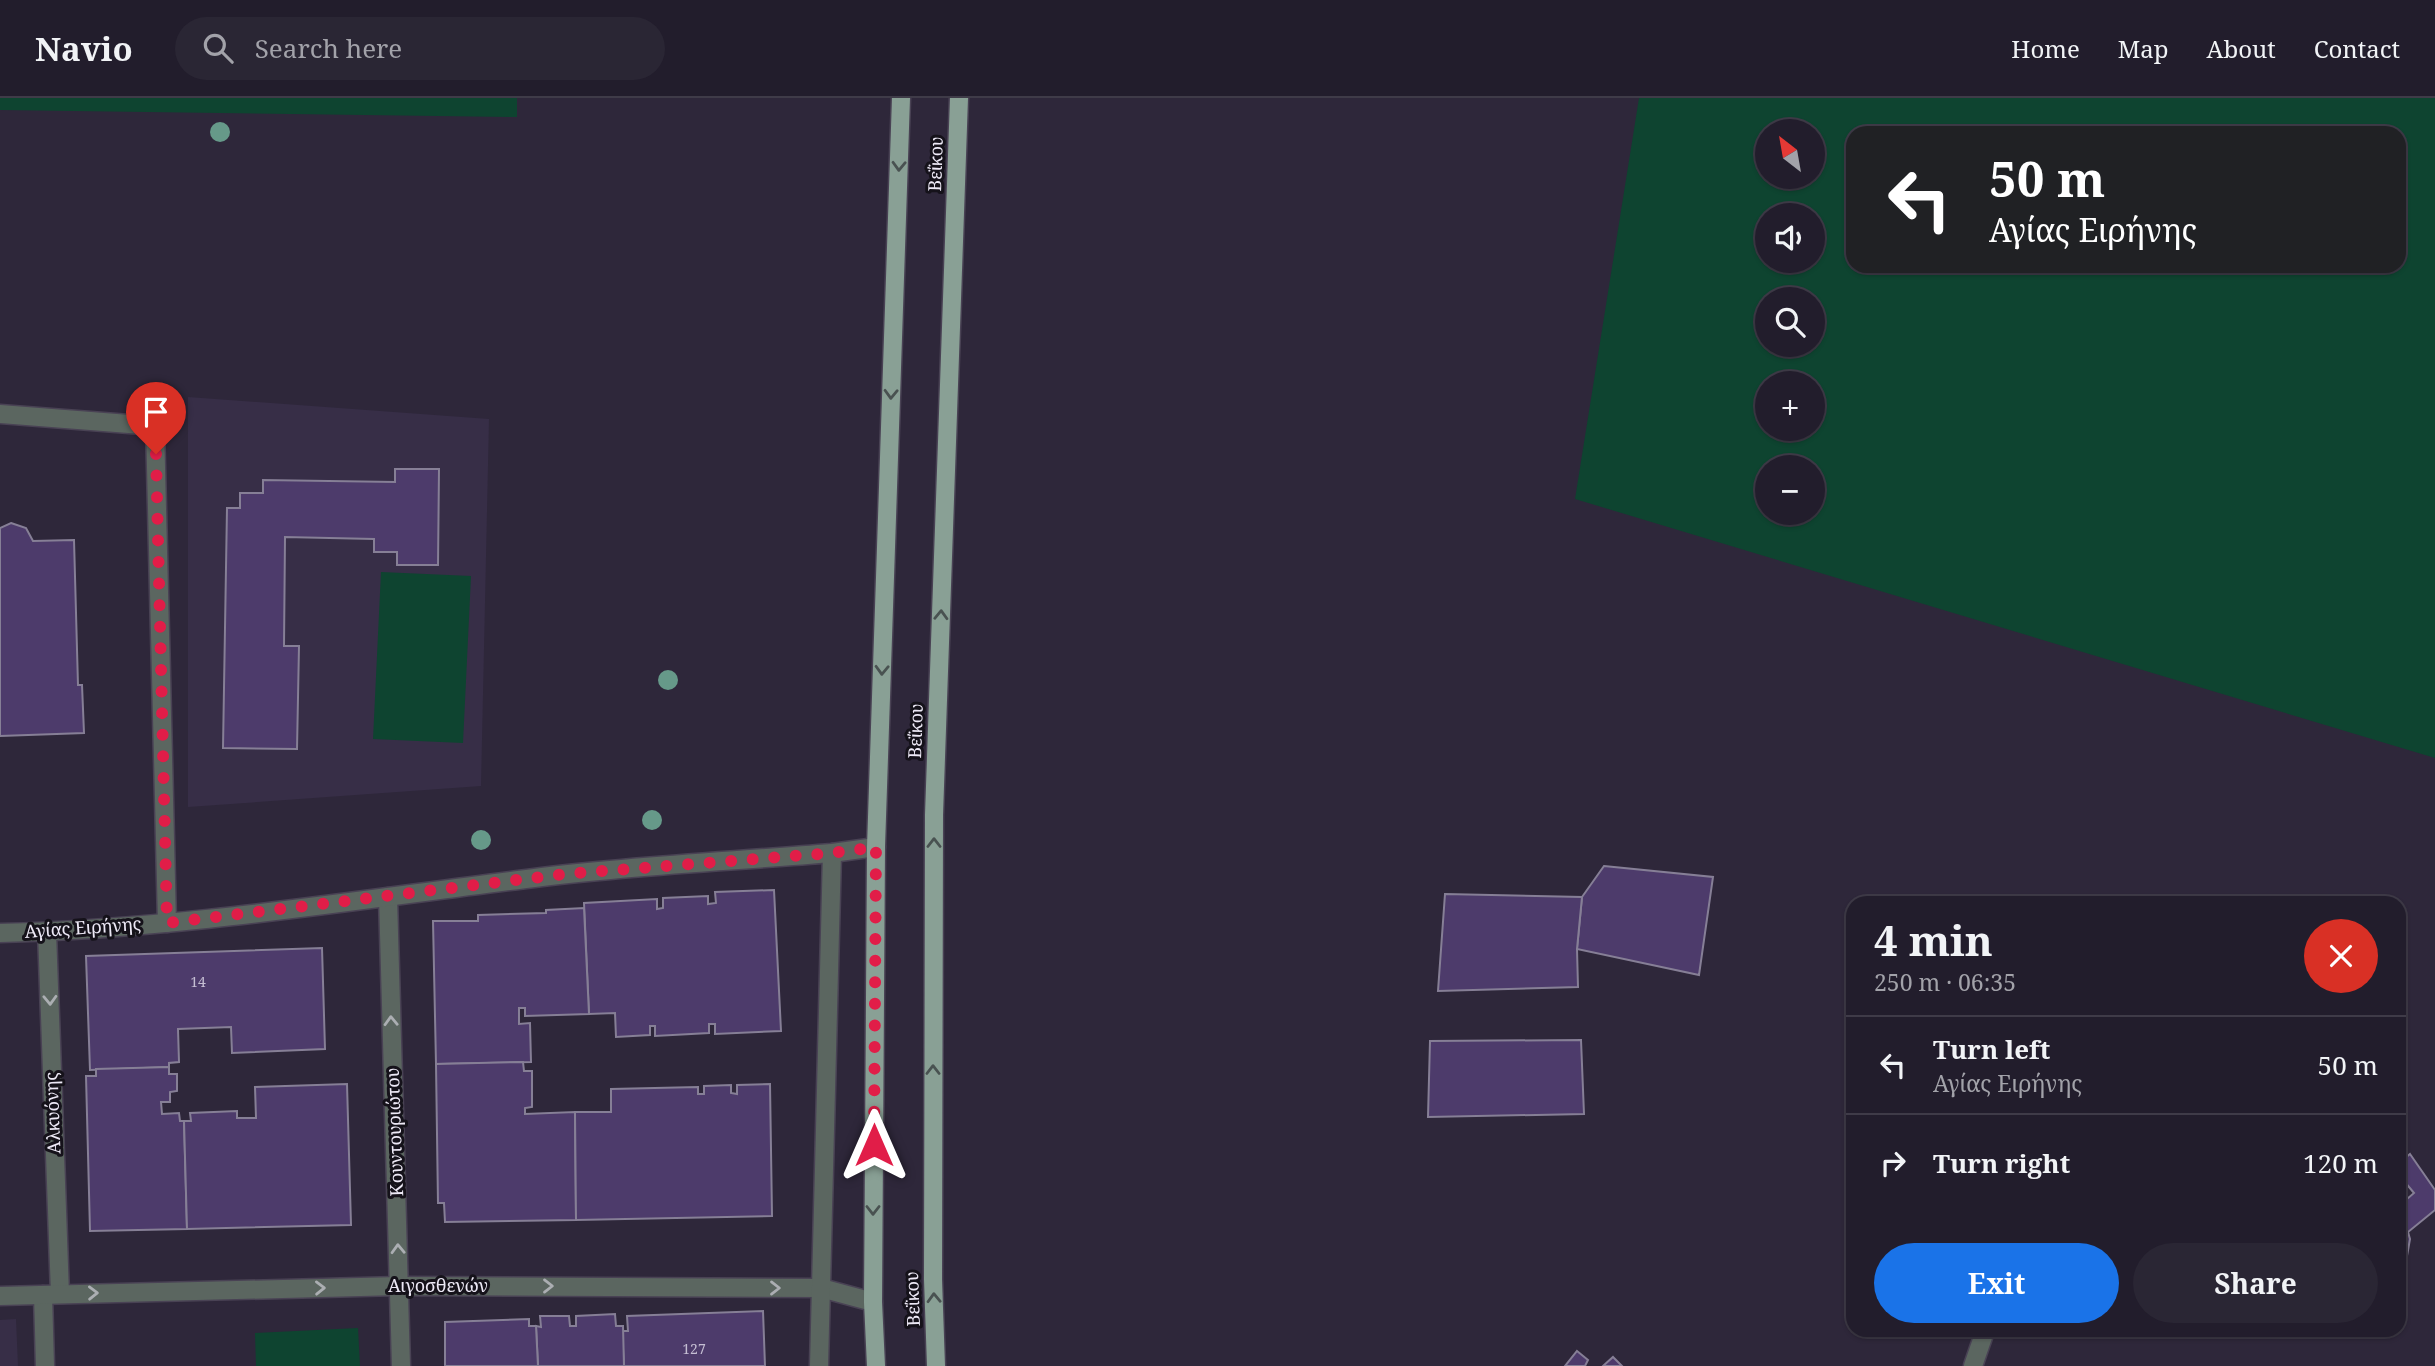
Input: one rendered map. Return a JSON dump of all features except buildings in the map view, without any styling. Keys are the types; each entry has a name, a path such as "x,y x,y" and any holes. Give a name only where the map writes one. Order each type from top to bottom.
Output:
{"main road":[{"name":"Βεΐκου","path":"876,1366 873,1303 876,847 901,98"},
{"name":"Βεΐκου","path":"936,1366 933,1279 934,815 959,98"}],"street":[{"path":"0,414 155,426 167,923"},
{"name":"Αγίας Ειρήνης","path":"0,933 167,923 565,874 832,853 876,847"},
{"path":"819,1366 832,853"},
{"name":"Κουντουριώτου","path":"388,897 401,1366"},
{"name":"Αλκυόνης","path":"45,1366 51,1295 47,932"},
{"name":"Αιγοσθενών","path":"0,1296 399,1286 821,1288 873,1303"},
{"path":"1973,1366 1983,1337"}],"shaded area":[{"path":"188,397 489,419 481,786 188,807"},
{"path":"16,1319 18,1366 0,1366 0,1320"}],"green space":[{"path":"0,98 517,98 517,117 0,110"},
{"path":"1639,98 2435,98 2435,758 1575,499"},
{"path":"381,572 471,576 463,743 373,739"},
{"path":"358,1328 360,1366 256,1366 255,1333"}],"route":[{"path":"156,454 167,923 565,874 832,853 876,847 874,1145"}]}
